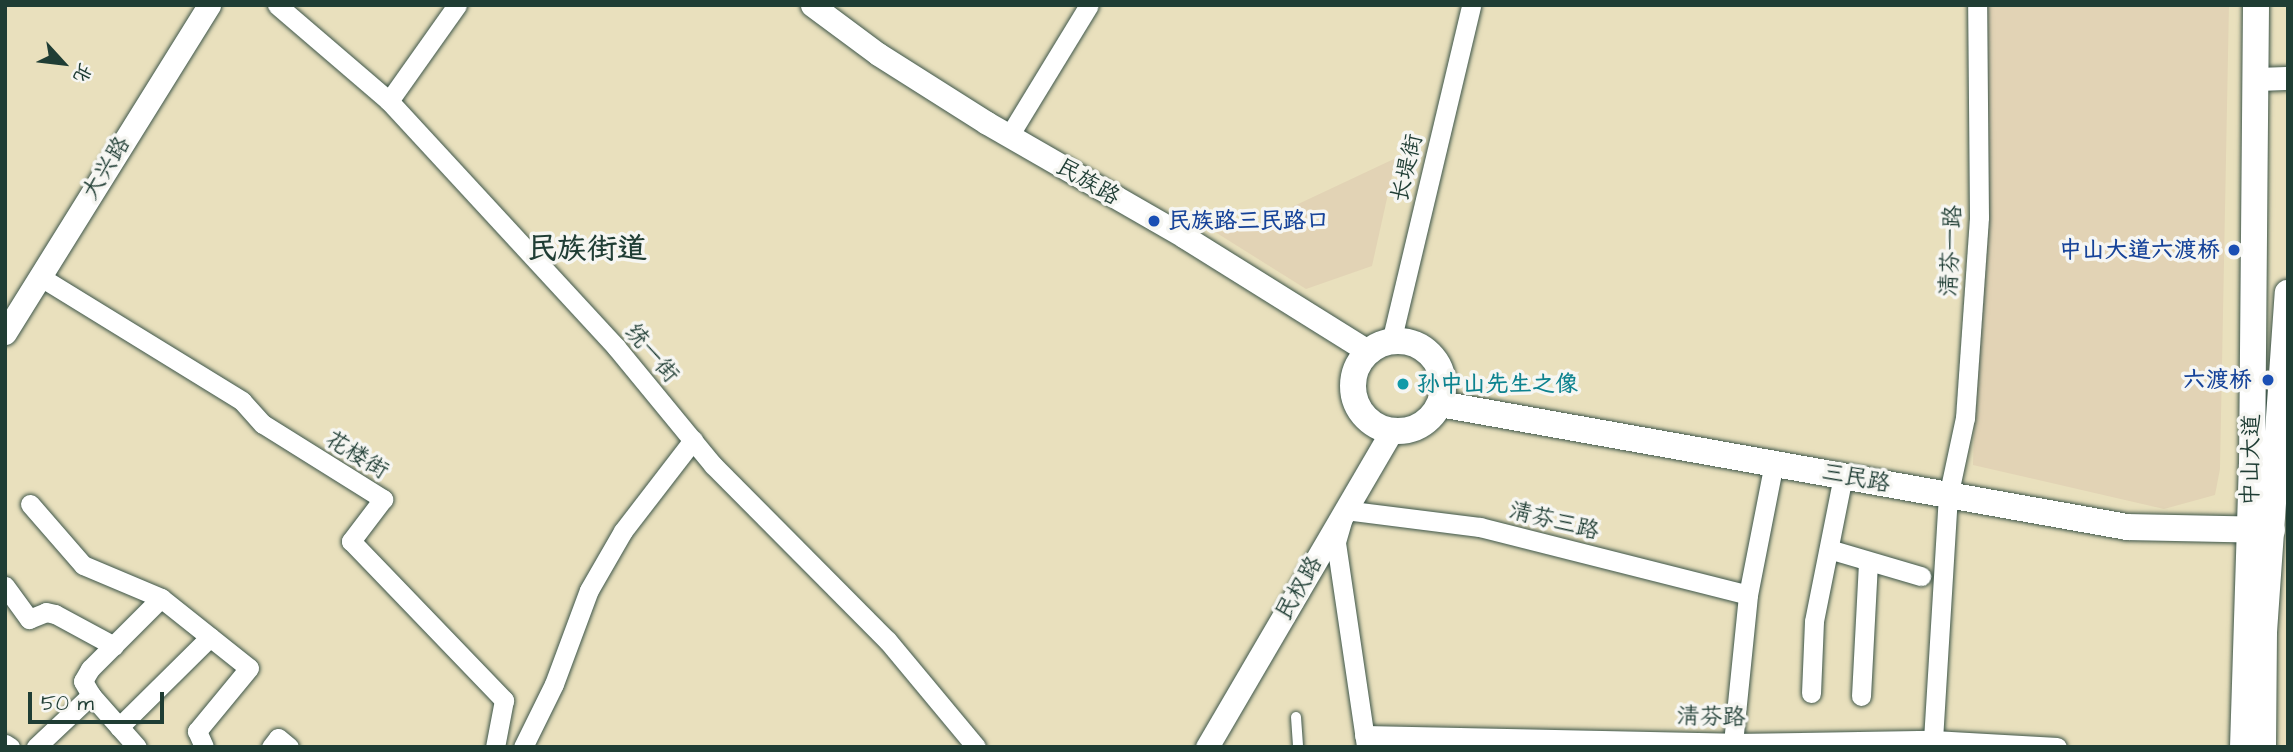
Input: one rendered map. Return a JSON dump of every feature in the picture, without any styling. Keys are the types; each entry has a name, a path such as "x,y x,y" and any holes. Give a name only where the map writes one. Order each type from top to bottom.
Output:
{"main road":[{"name":"中山大道","path":"2243,747 2270,531 2255,79 2256,5"},
{"name":"中山大道","path":"2263,747 2264,632 2288,293"},
{"path":"1407,341 1433,356 1441,370 1440,404 1423,424 1405,432 1392,430 1367,419 1357,406 1353,382 1380,347 1407,341"},
{"name":"三民路","path":"1440,404 2127,527 2270,531"}],"street":[{"name":"大兴路","path":"5,332 209,5"},
{"name":"统一街","path":"277,5 389,101 616,347 693,440 887,640 976,747"},
{"path":"389,101 457,5"},
{"name":"民族路","path":"812,5 878,54 1009,136 1380,347"},
{"path":"1009,136 1089,5"},
{"name":"长堤街","path":"1380,347 1471,5"},
{"name":"清芬一路","path":"1933,740 1948,497 1965,418 1979,217 1977,5"},
{"path":"2255,79 2288,78"},
{"name":"花楼街","path":"39,276 242,401 263,424 383,499 351,541 504,700 495,747"},
{"name":"民权路","path":"1207,747 1392,430"},
{"path":"523,747 554,684 589,590 623,531 693,440"},
{"path":"1733,743 1748,595 1774,462"},
{"path":"1811,693 1814,621 1843,476"},
{"path":"30,503 83,565 161,598 249,668 197,732 204,747"},
{"path":"1345,510 1336,542 1365,741"},
{"name":"清芬三路","path":"1345,510 1480,527 1748,595"},
{"path":"1829,549 1922,576"},
{"path":"1861,696 1868,561"},
{"path":"5,586 29,619 46,611 114,646"},
{"path":"137,747 91,695 83,681 161,598"},
{"path":"119,727 210,637"},
{"path":"36,747 91,695"},
{"path":"271,747 278,738 289,747"},
{"name":"清芬路","path":"1365,741 1870,744 1933,740 2057,747"},
{"path":"5,744 10,747"}],"lane":[{"path":"1296,717 1298,747"}],"shaded area":[{"path":"1987,5 2229,5 2220,469 2215,495 2164,509 1973,465"},
{"path":"1396,158 1372,266 1306,289 1215,232 1243,230"}],"place":[{"name":"民族路三民路口","path":"1154,221"},
{"name":"中山大道六渡桥","path":"2234,250"},
{"name":"六渡桥","path":"2268,380"},
{"name":"孙中山先生之像","path":"1403,384"}],"district":[{"name":"民族街道","path":"587,249"}]}
